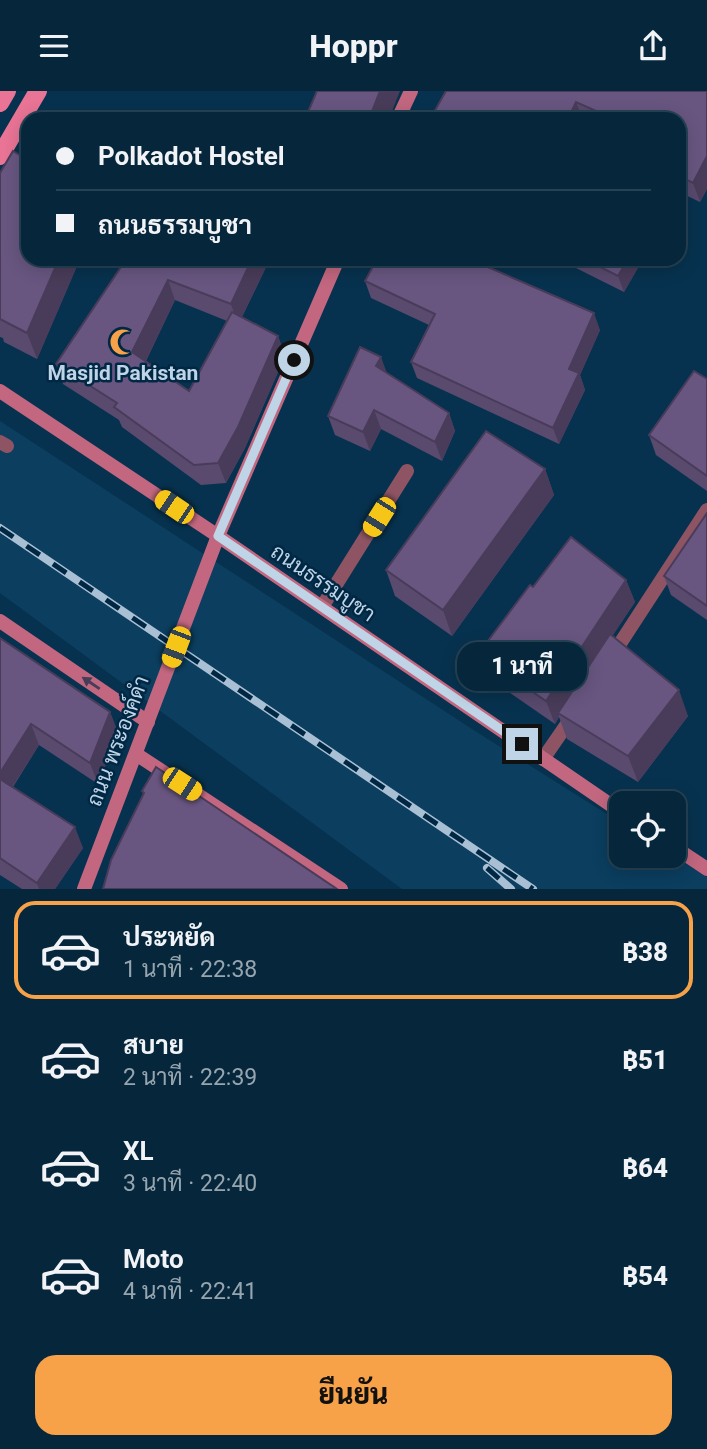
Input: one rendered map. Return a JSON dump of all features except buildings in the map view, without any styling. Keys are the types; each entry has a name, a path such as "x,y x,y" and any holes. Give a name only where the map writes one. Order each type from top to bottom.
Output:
{"main road":[{"path":"0,103 7,91"},
{"path":"26,112 38,91"},
{"path":"0,156 21,120"}],"street":[{"path":"401,112 411,91"},
{"name":"ถนน พระองค์ดำ","path":"84,889 218,536 335,266"},
{"name":"ถนนธรรมบูชา","path":"0,391 609,803"},
{"path":"322,607 407,471"},
{"path":"605,666 707,510"},
{"path":"0,621 148,722"},
{"path":"544,759 582,701"},
{"path":"136,754 341,889"},
{"path":"686,855 707,869"}],"shaded area":[{"path":"0,421 609,815 609,868 686,868 686,864 707,877 707,889 402,889 0,593"}],"railway":[{"path":"0,528 533,889"},
{"path":"487,868 511,889"}],"place":[{"name":"Masjid Pakistan","path":"123,342"}],"route":[{"path":"294,360 218,536 522,744"}]}
